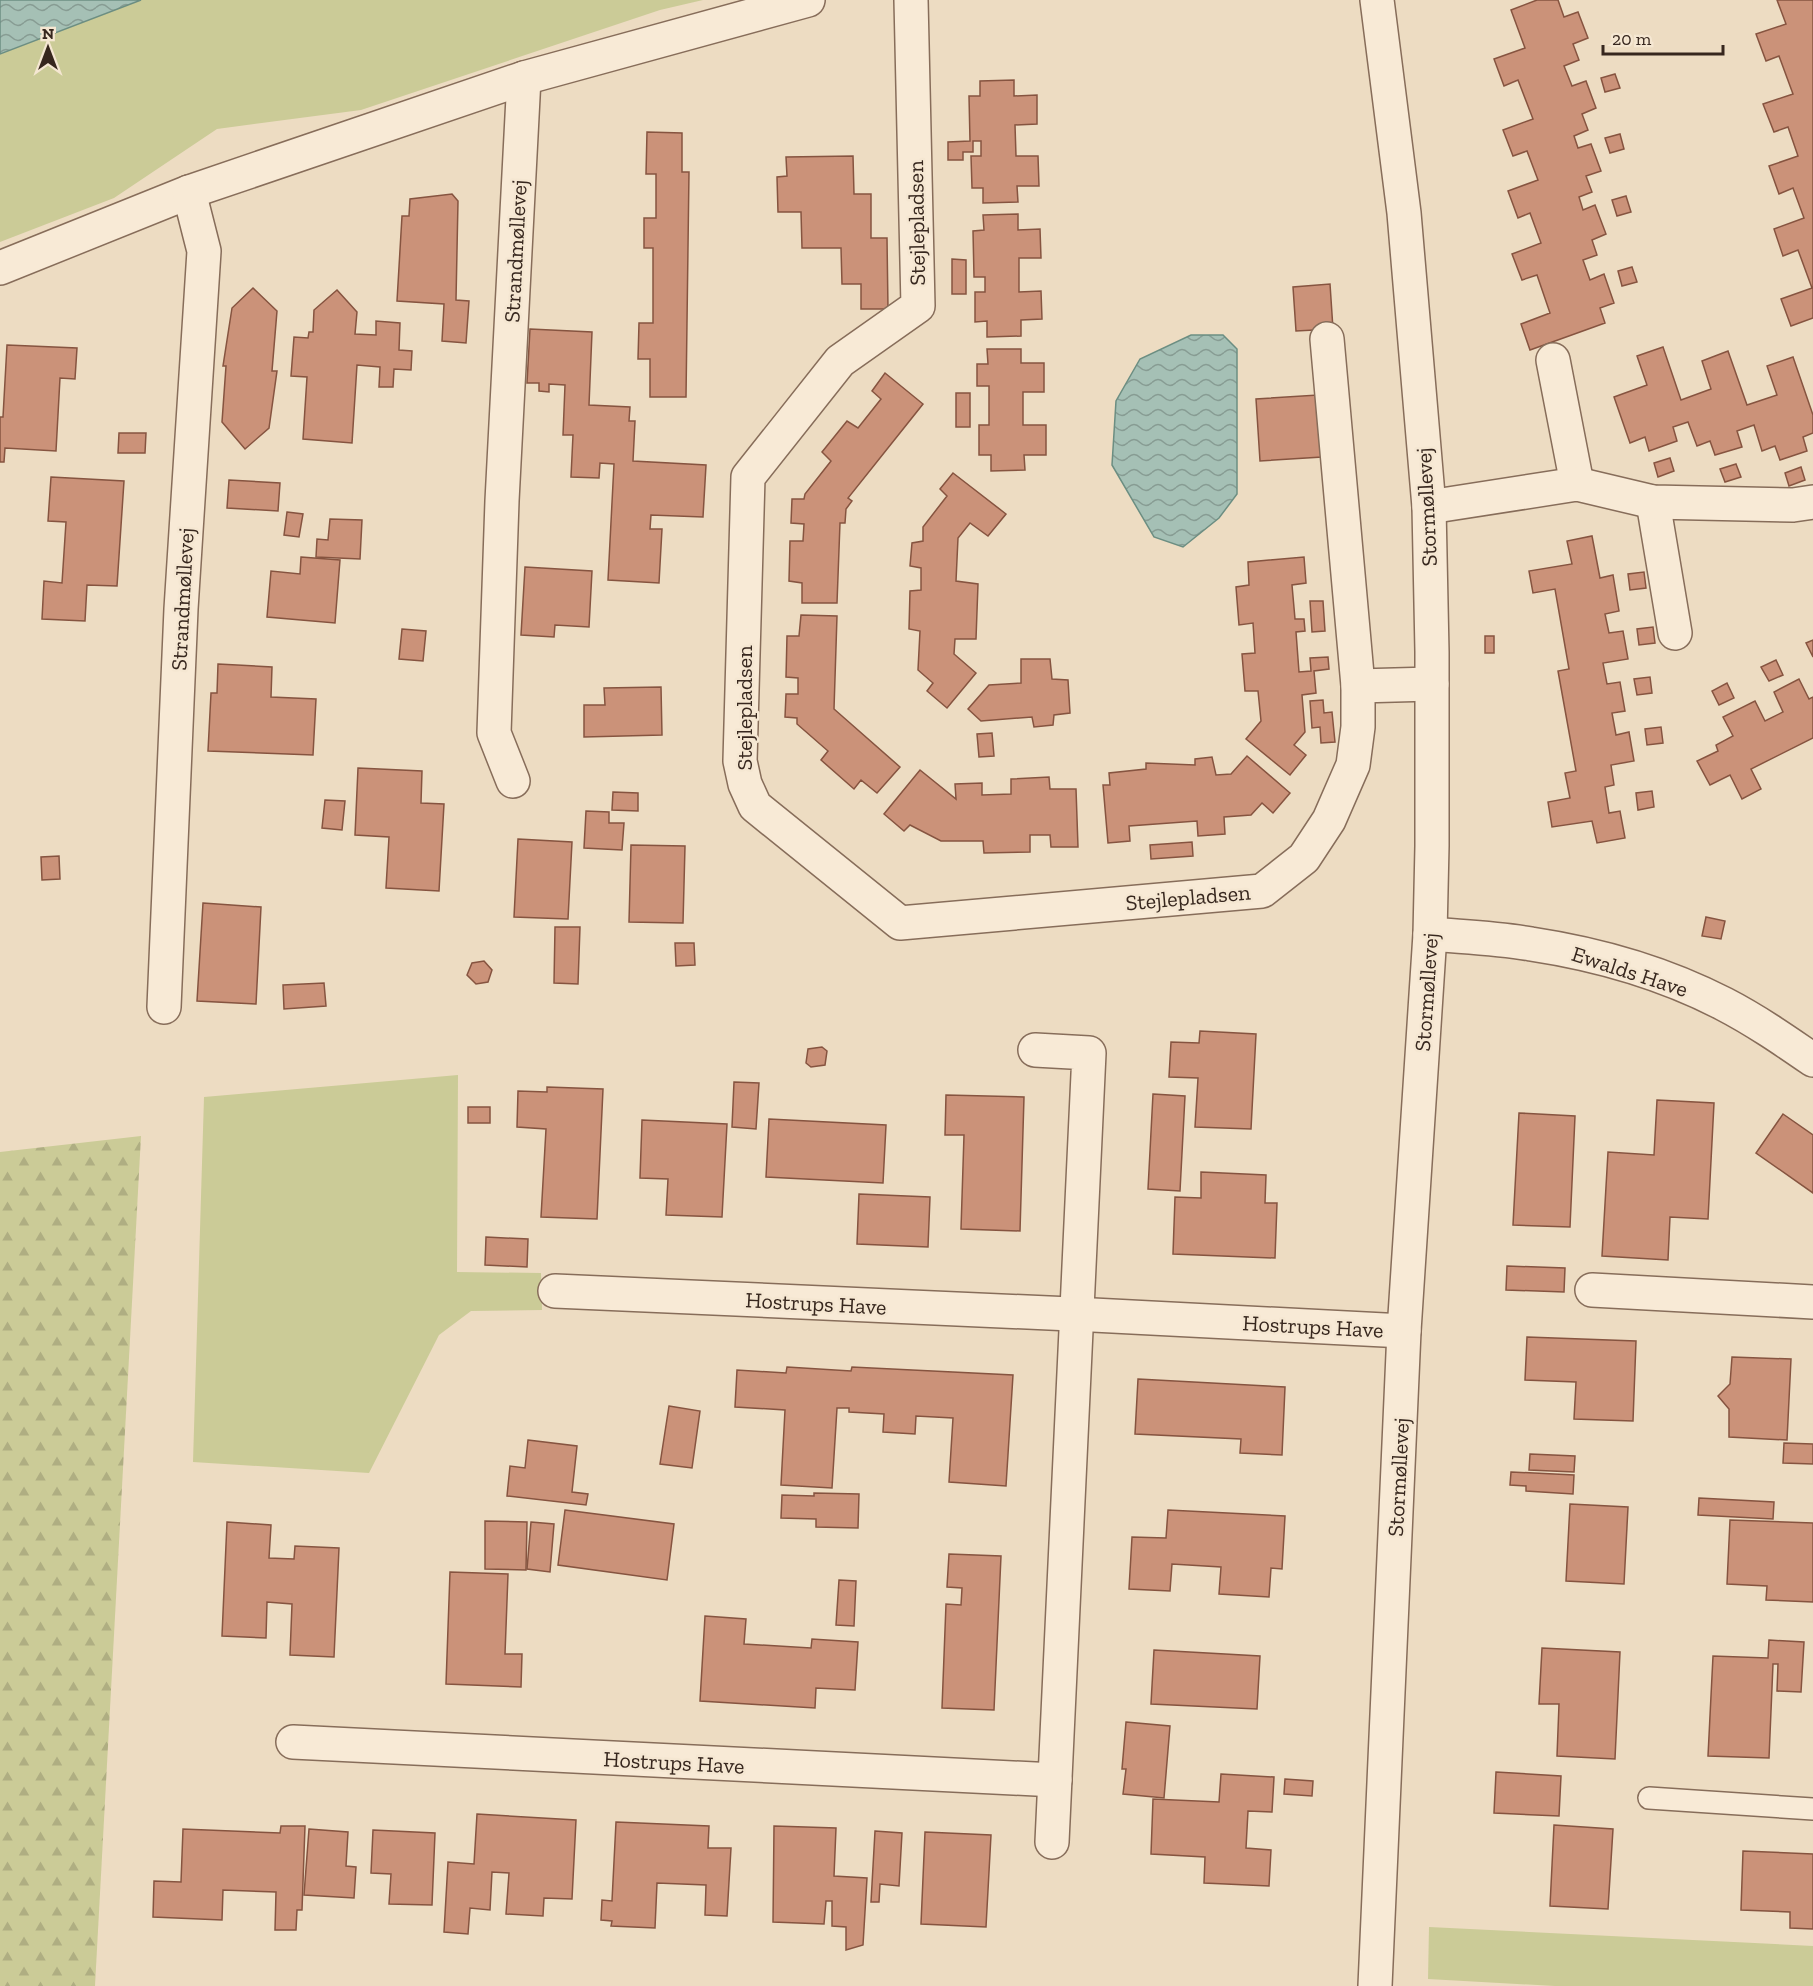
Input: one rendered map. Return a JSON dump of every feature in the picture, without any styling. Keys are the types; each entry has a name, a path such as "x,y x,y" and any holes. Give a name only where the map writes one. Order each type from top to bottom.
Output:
{"street":[{"path":"0,268 189,192 524,78 808,0"},
{"name":"Stejlepladsen","path":"911,0 918,306 840,361 748,477 740,761 745,784 755,806 900,923 1262,891 1304,858 1329,820 1353,765 1358,727 1358,686 1328,339"},
{"name":"Stormøllevej","path":"1375,1986 1404,1331 1430,934 1432,684 1429,507 1404,213 1377,0"},
{"name":"Strandmøllevej","path":"513,781 494,733 502,501 524,78"},
{"name":"Strandmøllevej","path":"164,1007 182,598 204,251 189,192"},
{"path":"1553,360 1577,484"},
{"path":"1429,507 1577,484 1653,502 1793,505 1813,502"},
{"path":"1653,502 1675,633"},
{"path":"1358,686 1432,684"},
{"name":"Ewalds Have","path":"1430,934 1529,943 1627,965 1675,982 1723,1003 1776,1034 1813,1060"},
{"path":"1035,1050 1089,1053 1052,1842"},
{"path":"1592,1290 1813,1302"},
{"name":"Hostrups Have","path":"555,1292 1077,1314 1404,1331"},
{"name":"Hostrups Have","path":"293,1742 1055,1780"}],"lane":[{"path":"1648,1798 1813,1809"}],"green space":[{"path":"141,0 703,0 660,10 361,110 217,129 114,198 0,242 0,54"},
{"path":"458,1075 457,1272 541,1273 542,1310 471,1311 439,1335 369,1473 193,1462 204,1097"},
{"path":"141,1136 95,1986 0,1986 0,1152"},
{"path":"1429,1927 1813,1946 1813,1986 1555,1986 1428,1979"}],"water":[{"path":"0,0 141,0 0,54"},
{"path":"1191,335 1223,335 1237,349 1237,494 1219,518 1183,547 1154,537 1112,465 1116,401 1140,359"}],"building":[{"path":"1537,0 1558,0 1564,17 1578,12 1588,38 1573,44 1579,60 1564,66 1572,86 1586,81 1596,108 1582,114 1588,130 1574,136 1578,148 1591,144 1601,171 1586,176 1592,192 1579,197 1583,210 1595,205 1606,234 1592,240 1597,255 1583,260 1590,280 1604,274 1614,303 1600,308 1605,323 1530,350 1521,324 1550,313 1537,275 1522,280 1512,254 1541,243 1530,213 1518,218 1508,191 1538,180 1527,151 1513,156 1503,130 1533,119 1518,80 1504,86 1494,59 1525,48 1511,10"},
{"path":"1777,0 1813,0 1813,318 1791,326 1781,299 1812,288 1798,250 1783,256 1774,229 1804,218 1793,188 1779,194 1769,166 1798,156 1788,127 1774,132 1763,104 1793,94 1779,56 1766,61 1756,34 1786,24"},
{"path":"1615,74 1620,88 1605,92 1601,78"},
{"path":"1014,80 1014,96 1037,95 1037,124 1015,125 1016,156 1038,156 1039,186 1017,186 1018,202 983,203 983,188 972,188 971,156 981,156 981,141 973,141 973,152 963,152 963,160 948,160 948,142 970,141 969,96 980,96 980,81"},
{"path":"647,132 682,133 682,172 689,172 686,397 650,397 650,359 638,359 639,323 653,323 653,248 644,248 644,218 656,218 656,174 646,174"},
{"path":"1620,134 1624,149 1610,153 1605,138"},
{"path":"853,156 854,194 871,194 871,238 887,238 888,309 861,309 861,284 842,284 841,248 802,248 801,212 778,212 777,177 787,176 786,157"},
{"path":"452,194 458,201 456,300 469,301 466,343 442,341 444,304 397,301 402,216 409,216 410,199"},
{"path":"1626,196 1631,212 1617,216 1612,200"},
{"path":"1018,214 1018,230 1040,229 1041,258 1019,258 1019,292 1041,291 1042,319 1021,320 1021,336 987,337 987,321 975,322 975,292 985,292 985,277 974,277 973,231 984,230 983,215"},
{"path":"952,259 966,260 966,294 952,294"},
{"path":"1632,267 1637,282 1622,286 1618,271"},
{"path":"1330,284 1333,329 1296,331 1293,287"},
{"path":"253,288 277,311 272,371 277,371 269,428 245,449 222,422 226,366 223,366 232,308"},
{"path":"337,290 357,312 355,334 376,335 376,321 400,323 399,350 412,351 411,370 394,369 393,387 379,387 380,367 357,365 352,443 303,439 307,377 291,376 294,337 308,338 309,332 313,332 314,310"},
{"path":"530,329 592,332 589,405 630,407 629,421 635,421 633,461 706,465 703,517 651,515 650,529 662,529 659,583 608,580 614,464 600,463 599,478 571,477 573,435 563,435 565,385 549,384 549,392 539,391 539,383 527,383"},
{"path":"7,345 77,348 75,379 60,378 56,451 5,448 4,462 0,462 0,417 3,417"},
{"path":"1663,347 1681,400 1711,389 1702,361 1728,351 1747,405 1777,395 1767,366 1793,357 1813,415 1813,433 1803,437 1807,451 1780,460 1775,446 1762,451 1754,425 1737,431 1742,447 1715,455 1710,441 1697,446 1688,422 1673,427 1677,441 1649,451 1645,437 1630,443 1614,397 1647,385 1637,356"},
{"path":"987,349 1021,349 1021,363 1044,363 1044,392 1023,392 1023,425 1046,425 1046,455 1024,455 1025,470 991,471 991,455 979,455 979,425 989,425 989,386 977,386 977,364 988,364"},
{"path":"885,373 923,404 848,498 852,501 846,509 845,523 840,523 837,603 802,603 802,583 789,581 790,541 803,541 804,524 791,523 792,499 804,499 805,494 831,461 822,452 847,421 858,428 881,399 872,391"},
{"path":"956,393 970,393 970,427 956,427"},
{"path":"1318,395 1322,457 1260,461 1256,399"},
{"path":"119,433 146,433 145,453 118,453"},
{"path":"1670,458 1674,471 1658,477 1654,463"},
{"path":"1736,464 1741,477 1725,482 1720,469"},
{"path":"1801,467 1805,480 1789,486 1785,473"},
{"path":"953,473 1006,514 988,536 970,523 958,538 956,581 978,584 976,639 955,639 954,654 976,673 947,708 927,691 933,683 918,670 920,631 909,629 910,591 921,590 921,568 910,566 912,543 923,541 923,527 947,496 940,489"},
{"path":"51,477 124,481 117,586 87,585 85,621 42,619 44,581 62,583 66,522 48,521"},
{"path":"229,480 280,483 278,511 227,508"},
{"path":"287,512 303,514 299,537 284,535"},
{"path":"330,519 362,520 360,559 316,557 317,539 328,540"},
{"path":"1592,536 1600,578 1613,575 1619,611 1605,614 1609,633 1623,631 1628,659 1603,663 1607,684 1620,682 1625,711 1612,713 1616,735 1629,732 1634,761 1611,765 1614,785 1605,787 1609,813 1620,811 1625,838 1597,843 1592,821 1552,827 1548,802 1570,798 1565,773 1576,771 1558,671 1569,669 1555,589 1533,593 1529,571 1572,564 1567,541"},
{"path":"301,557 340,560 335,623 267,617 271,571 300,574"},
{"path":"1304,557 1306,583 1292,585 1295,619 1304,619 1305,631 1296,632 1299,672 1311,671 1310,658 1328,657 1329,669 1314,671 1316,693 1302,695 1305,732 1294,745 1306,755 1290,775 1246,739 1261,721 1258,691 1245,691 1242,654 1255,653 1253,623 1239,625 1236,587 1249,585 1248,562"},
{"path":"525,567 592,571 589,627 555,625 554,637 521,635"},
{"path":"1644,572 1646,588 1630,590 1628,574"},
{"path":"1310,601 1323,601 1325,631 1312,632"},
{"path":"801,615 837,616 834,709 900,767 877,793 861,780 854,789 821,760 828,751 797,724 797,718 785,717 786,694 798,694 798,678 786,677 787,636 799,636"},
{"path":"1653,627 1655,643 1639,645 1637,629"},
{"path":"402,629 426,631 423,661 399,659"},
{"path":"1485,636 1494,636 1494,653 1485,653"},
{"path":"1813,640 1813,657 1806,643"},
{"path":"1021,659 1050,659 1052,679 1068,680 1070,713 1054,715 1053,725 1034,727 1032,717 981,721 968,709 989,685 1021,683"},
{"path":"1776,660 1783,675 1769,681 1761,667"},
{"path":"218,664 272,667 271,697 316,699 313,755 208,751 211,693 217,693"},
{"path":"1650,677 1652,693 1637,695 1634,679"},
{"path":"1799,679 1809,699 1813,697 1813,738 1751,769 1761,789 1742,799 1730,775 1710,785 1697,761 1718,751 1716,745 1733,736 1723,717 1755,701 1765,721 1783,712 1774,692"},
{"path":"1727,683 1734,698 1719,705 1712,691"},
{"path":"661,687 662,735 584,737 584,705 605,705 604,688"},
{"path":"1323,700 1324,713 1332,712 1335,742 1321,743 1320,727 1312,728 1310,701"},
{"path":"1661,727 1663,743 1647,745 1645,729"},
{"path":"992,733 994,756 979,757 977,734"},
{"path":"1247,756 1290,793 1273,813 1262,803 1251,815 1224,817 1225,834 1198,836 1197,821 1129,826 1130,841 1108,843 1103,785 1110,785 1109,773 1146,769 1146,763 1195,765 1195,759 1212,757 1216,775 1231,774"},
{"path":"358,768 422,771 421,803 444,804 439,891 386,888 389,837 355,835"},
{"path":"920,770 956,799 955,784 982,783 982,795 1011,794 1011,779 1049,777 1050,789 1076,789 1078,847 1051,847 1050,835 1030,835 1030,852 984,853 983,841 941,841 910,825 904,831 884,814"},
{"path":"1652,791 1654,807 1638,810 1636,793"},
{"path":"613,792 638,793 638,811 612,810"},
{"path":"325,800 345,801 342,830 322,828"},
{"path":"586,811 609,812 609,823 624,823 622,850 584,848"},
{"path":"518,839 572,842 568,919 514,917"},
{"path":"1192,842 1193,856 1151,859 1150,845"},
{"path":"631,845 685,846 683,923 629,922"},
{"path":"59,856 60,879 42,880 41,857"},
{"path":"203,903 261,907 256,1004 197,1001"},
{"path":"1706,917 1725,921 1721,939 1702,936"},
{"path":"555,927 580,927 578,984 554,983"},
{"path":"675,943 694,943 695,965 676,966"},
{"path":"484,961 492,970 488,982 476,984 467,975 472,963"},
{"path":"324,983 326,1006 284,1009 283,985"},
{"path":"1200,1031 1256,1034 1251,1129 1195,1127 1198,1078 1169,1077 1171,1042 1199,1043"},
{"path":"822,1047 827,1051 825,1065 811,1067 806,1063 808,1049"},
{"path":"734,1082 759,1083 756,1129 732,1127"},
{"path":"547,1087 603,1089 597,1219 541,1217 546,1129 517,1127 518,1091 547,1092"},
{"path":"1153,1094 1185,1096 1180,1191 1148,1189"},
{"path":"946,1095 1024,1097 1020,1231 961,1229 964,1135 945,1135"},
{"path":"1657,1100 1714,1103 1708,1219 1670,1217 1668,1260 1602,1256 1608,1152 1654,1155"},
{"path":"468,1107 490,1107 490,1123 468,1123"},
{"path":"1519,1113 1575,1116 1570,1227 1513,1225"},
{"path":"1783,1114 1813,1135 1813,1193 1756,1153"},
{"path":"769,1119 886,1125 883,1183 766,1177"},
{"path":"642,1120 727,1124 722,1217 666,1215 668,1179 640,1178"},
{"path":"1201,1172 1266,1175 1265,1203 1277,1203 1275,1258 1173,1254 1175,1197 1201,1198"},
{"path":"859,1194 930,1197 928,1247 857,1244"},
{"path":"486,1237 528,1239 527,1267 485,1265"},
{"path":"1507,1266 1565,1268 1564,1292 1506,1290"},
{"path":"1527,1337 1636,1341 1633,1421 1574,1419 1576,1382 1525,1380"},
{"path":"1732,1357 1791,1359 1787,1440 1729,1437 1729,1409 1718,1396 1730,1384"},
{"path":"787,1367 851,1371 852,1367 1013,1375 1006,1486 949,1482 953,1418 916,1416 915,1434 883,1432 884,1414 849,1412 849,1408 837,1408 832,1488 781,1485 785,1410 735,1407 737,1370 786,1373"},
{"path":"1138,1379 1285,1387 1282,1455 1240,1453 1241,1439 1135,1434"},
{"path":"669,1406 700,1411 692,1468 660,1464"},
{"path":"528,1440 577,1446 572,1492 588,1494 586,1505 507,1496 510,1466 525,1468"},
{"path":"1784,1443 1813,1444 1813,1464 1783,1463"},
{"path":"1530,1454 1575,1456 1574,1472 1529,1470"},
{"path":"1511,1472 1574,1475 1573,1494 1526,1491 1526,1486 1510,1485"},
{"path":"814,1493 859,1494 858,1528 816,1527 816,1519 781,1518 782,1495 814,1496"},
{"path":"1699,1498 1774,1502 1773,1519 1698,1515"},
{"path":"1570,1504 1628,1507 1624,1584 1566,1581"},
{"path":"565,1510 674,1524 667,1580 558,1565"},
{"path":"1168,1510 1285,1516 1282,1569 1271,1568 1269,1597 1219,1594 1221,1567 1172,1564 1170,1591 1129,1589 1132,1537 1166,1538"},
{"path":"1730,1520 1813,1523 1813,1602 1766,1600 1767,1586 1727,1584"},
{"path":"485,1521 527,1522 526,1570 485,1569"},
{"path":"227,1522 271,1525 269,1558 294,1559 295,1546 339,1548 334,1657 290,1655 292,1604 267,1602 266,1638 222,1636"},
{"path":"531,1522 554,1524 550,1572 527,1569"},
{"path":"949,1554 1001,1556 994,1710 942,1708 946,1604 961,1605 962,1588 947,1587"},
{"path":"450,1572 508,1574 505,1654 522,1654 521,1687 446,1684"},
{"path":"839,1580 856,1581 854,1626 836,1625"},
{"path":"705,1616 746,1619 744,1644 811,1648 812,1639 858,1642 855,1690 816,1688 815,1708 700,1701"},
{"path":"1769,1640 1804,1642 1801,1692 1777,1691 1778,1664 1773,1664 1769,1758 1708,1756 1713,1656 1768,1658"},
{"path":"1542,1648 1620,1652 1615,1759 1557,1756 1559,1704 1539,1704"},
{"path":"1154,1650 1260,1656 1257,1709 1151,1704"},
{"path":"1126,1722 1170,1726 1164,1798 1123,1794 1126,1769 1122,1769"},
{"path":"1496,1772 1561,1776 1559,1816 1494,1813"},
{"path":"1221,1774 1274,1777 1272,1812 1248,1811 1246,1848 1271,1850 1269,1886 1204,1883 1205,1857 1151,1854 1153,1799 1219,1802"},
{"path":"1285,1779 1313,1781 1312,1796 1284,1794"},
{"path":"477,1814 576,1820 572,1899 544,1898 543,1916 506,1914 509,1873 492,1872 490,1910 470,1908 468,1934 444,1932 448,1862 474,1864"},
{"path":"616,1822 709,1826 708,1848 731,1848 727,1916 705,1915 706,1885 657,1883 655,1928 611,1926 612,1921 601,1920 602,1900 612,1901"},
{"path":"1554,1825 1613,1829 1608,1909 1550,1906"},
{"path":"281,1826 305,1826 302,1910 297,1910 296,1930 275,1930 276,1892 223,1890 222,1920 153,1917 154,1881 181,1882 183,1829 280,1833"},
{"path":"774,1826 836,1828 834,1876 867,1878 863,1945 846,1950 846,1927 832,1926 832,1901 826,1901 824,1924 773,1922"},
{"path":"309,1829 348,1832 346,1866 356,1867 354,1898 304,1895"},
{"path":"373,1830 435,1833 432,1905 389,1904 391,1874 371,1873"},
{"path":"875,1831 902,1833 899,1886 880,1884 879,1902 871,1902"},
{"path":"925,1832 991,1835 986,1927 921,1924"},
{"path":"1743,1851 1813,1854 1813,1929 1790,1928 1790,1912 1741,1910"}]}
